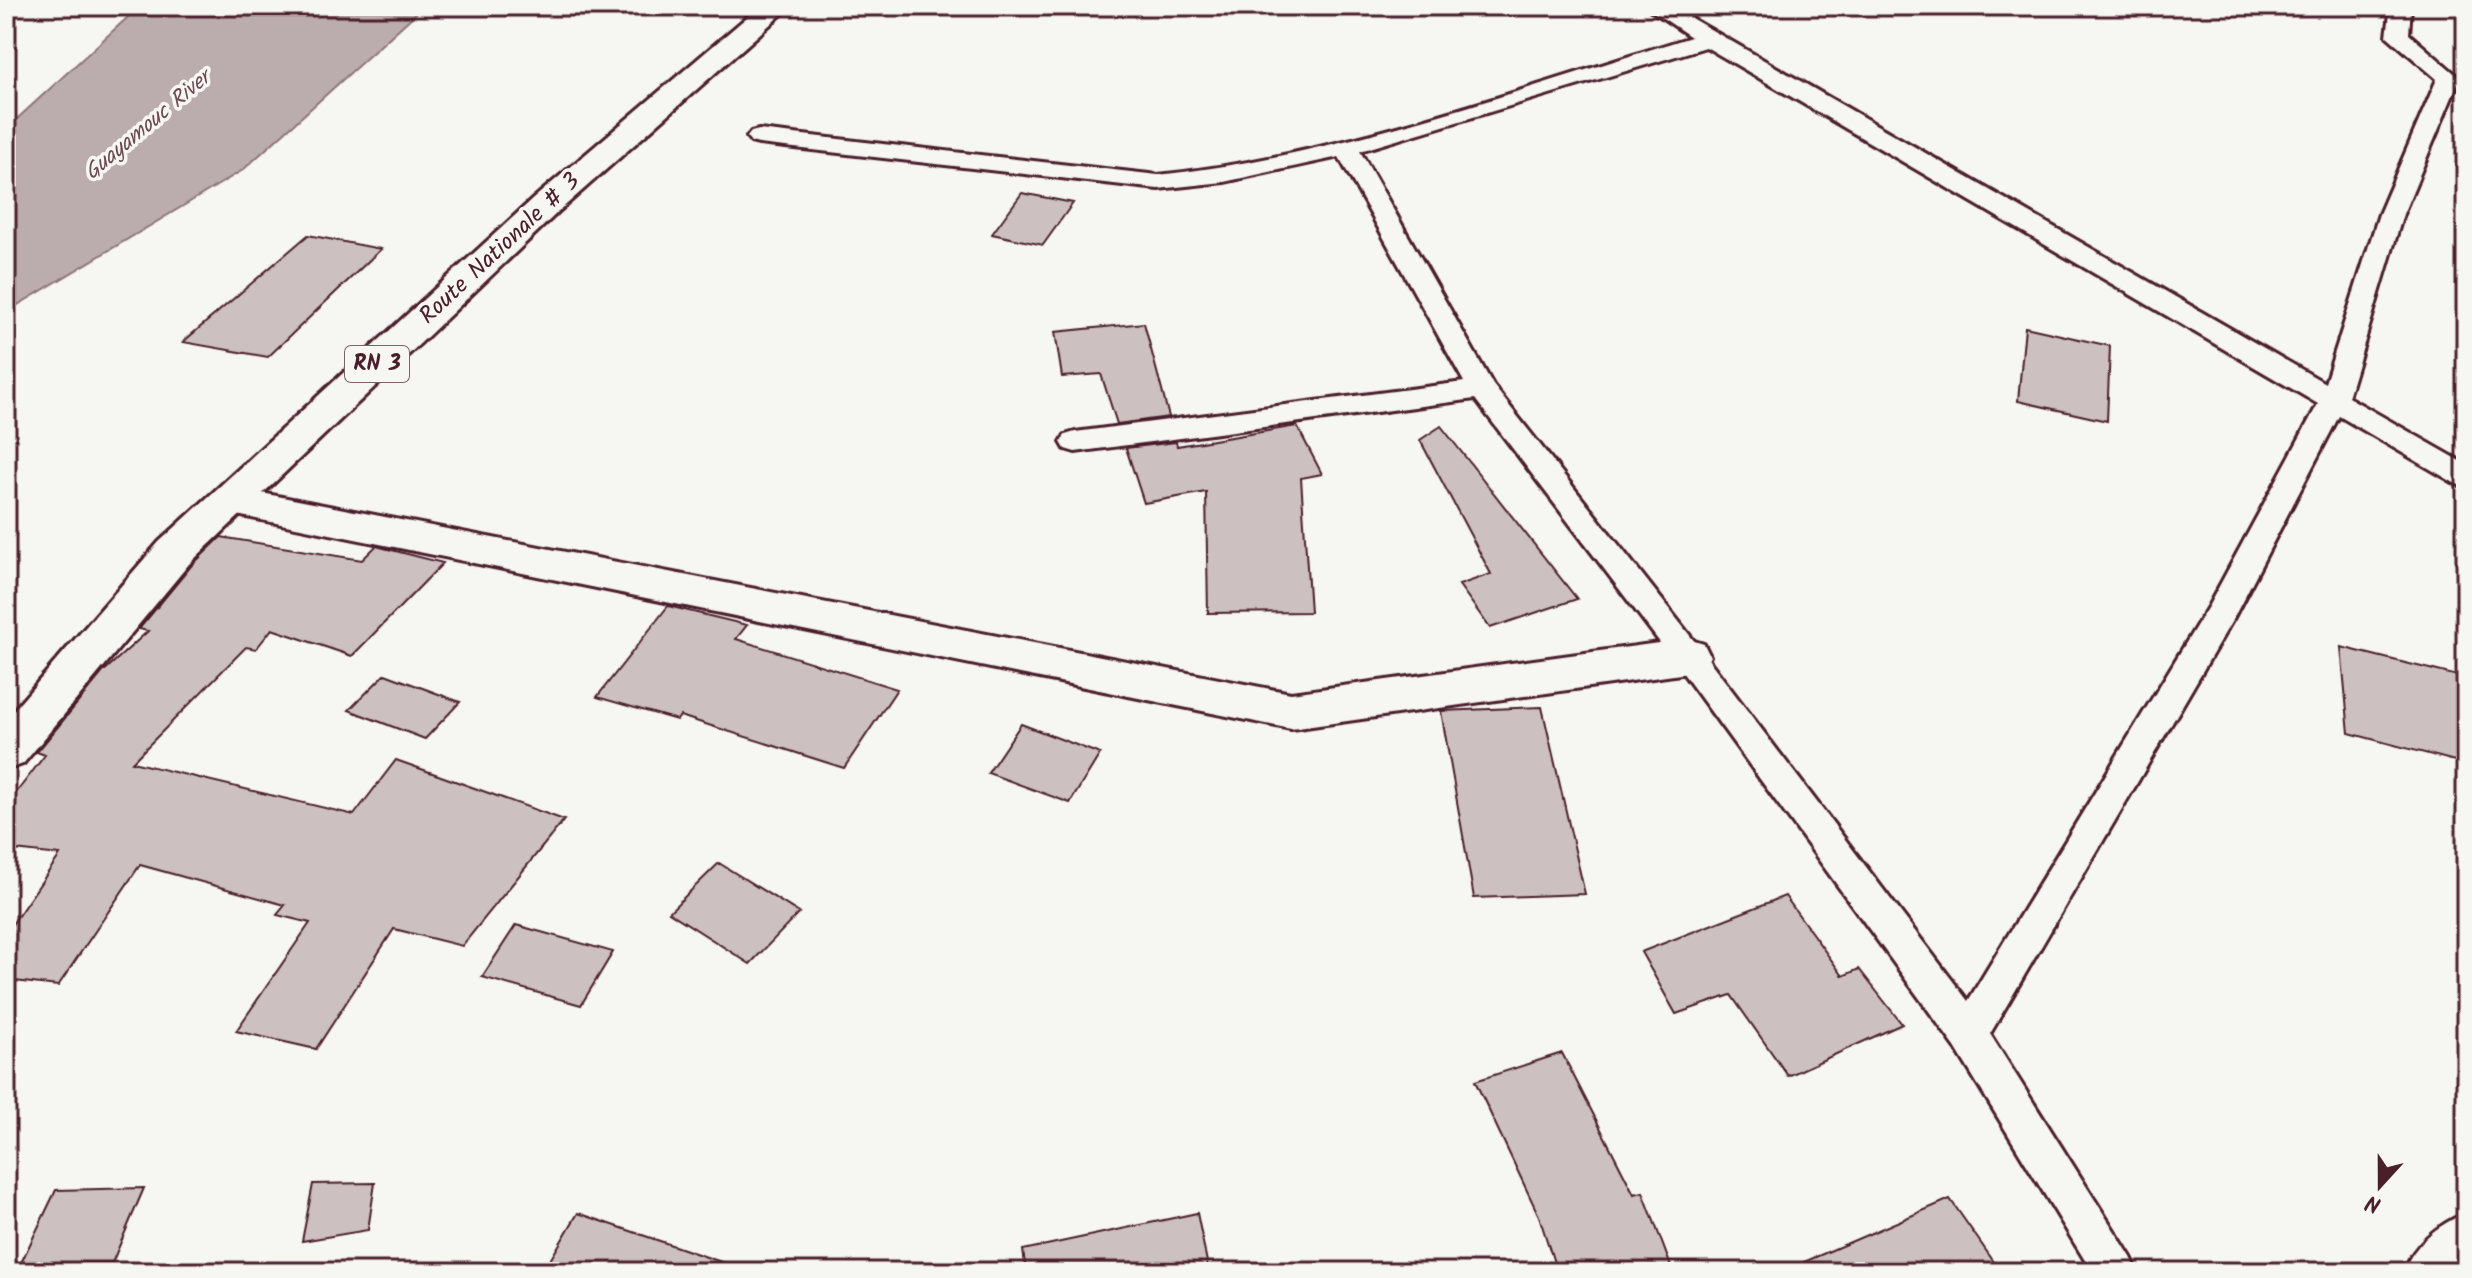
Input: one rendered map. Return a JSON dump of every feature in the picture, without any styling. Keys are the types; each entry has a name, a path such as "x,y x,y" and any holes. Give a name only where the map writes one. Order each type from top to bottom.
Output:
{"street":[{"name":"Route Nationale # 3","path":"6,751 174,553 546,205 777,6"},
{"path":"231,501 1291,711 1688,656"},
{"path":"2433,1272 2466,1242"}],"lane":[{"path":"1655,6 2466,477"},
{"path":"1969,1034 2222,611 2333,401 2391,214 2449,78 2398,36 2401,6"},
{"path":"759,137 1158,182 1224,175 1346,148 1708,39"},
{"path":"1346,148 1482,389 1688,656 1969,1034 2116,1272"},
{"path":"1075,442 1482,389"}],"water":[{"name":"Guayamouc River","path":"140,6 424,6 243,170 6,312 6,129"}],"building":[{"path":"1022,193 1073,203 1043,245 992,234"},
{"path":"308,235 381,249 268,357 183,342"},
{"path":"1144,323 1169,417 1117,424 1101,374 1062,377 1055,332"},
{"path":"2025,327 2110,346 2107,421 2018,401"},
{"path":"1297,426 1322,474 1301,478 1310,612 1208,613 1206,492 1144,503 1126,448 1176,442 1177,446"},
{"path":"1441,426 1577,599 1490,628 1459,585 1491,574 1420,440"},
{"path":"221,537 362,560 376,546 443,563 352,656 272,629 256,649 246,647 132,762 354,815 396,760 564,820 462,946 394,929 316,1049 236,1031 310,923 277,915 285,905 140,865 58,986 6,980 6,933 60,855 6,849 6,806 45,755 37,752 103,672 148,631 139,629 191,566"},
{"path":"668,606 747,625 736,639 897,689 844,768 680,716 677,720 597,697"},
{"path":"2341,647 2466,678 2466,764 2349,733"},
{"path":"385,674 460,702 425,739 349,710"},
{"path":"1542,707 1585,894 1474,898 1441,711"},
{"path":"1021,724 1100,754 1070,803 988,773"},
{"path":"719,863 799,913 750,964 669,912"},
{"path":"1785,896 1843,976 1859,969 1902,1024 1788,1076 1731,995 1676,1014 1641,952"},
{"path":"516,925 613,952 581,1005 482,977"},
{"path":"1562,1053 1634,1194 1643,1192 1673,1272 1557,1272 1539,1216 1475,1081"},
{"path":"375,1183 368,1230 302,1241 313,1184"},
{"path":"144,1188 112,1263 20,1265 56,1190"},
{"path":"1950,1199 2001,1272 1781,1272"},
{"path":"578,1213 727,1264 725,1272 543,1272"},
{"path":"1197,1213 1209,1272 1026,1272 1023,1250"}]}
